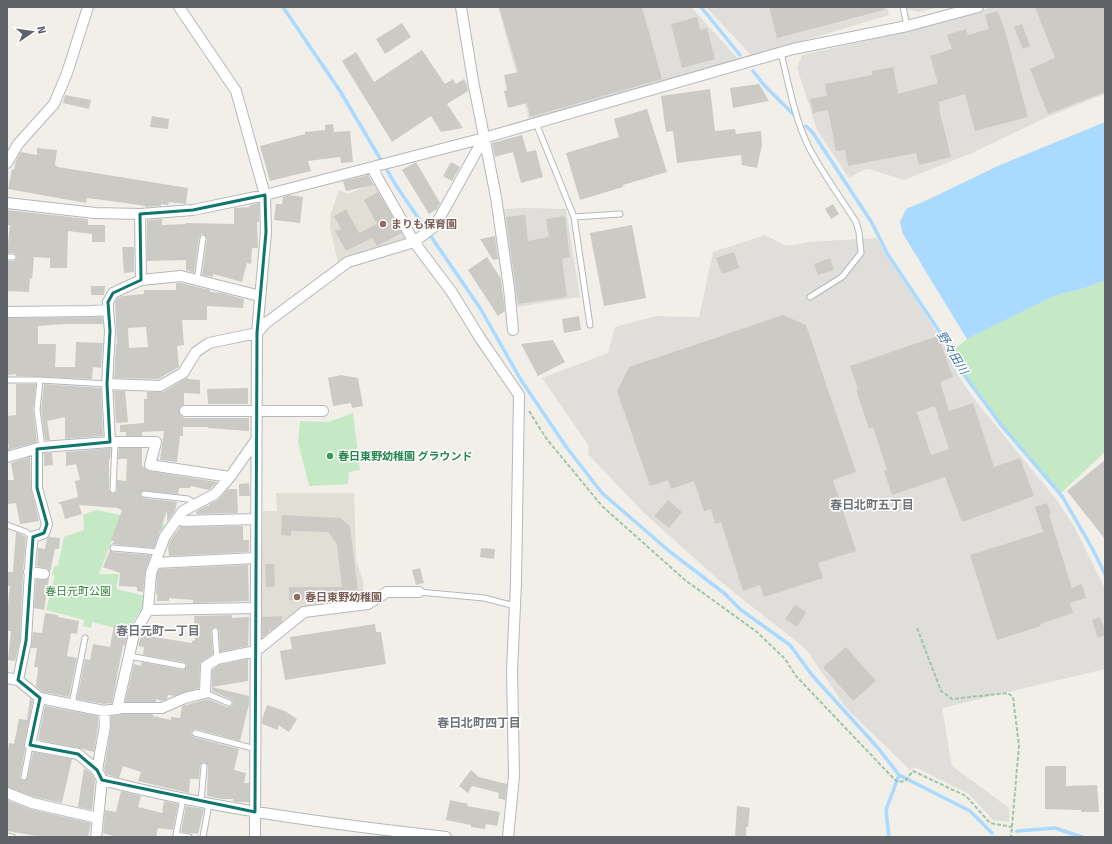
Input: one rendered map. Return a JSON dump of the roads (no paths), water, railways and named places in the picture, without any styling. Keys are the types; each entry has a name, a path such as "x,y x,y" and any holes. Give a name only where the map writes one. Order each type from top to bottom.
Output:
{"street":[{"path":"7,163 18,144 54,104 67,73 88,7"},
{"path":"180,7 236,91 265,195 266,232 257,333 255,837"},
{"path":"460,7 496,197 509,288 513,330"},
{"path":"7,203 95,213 140,214 193,210 265,195 484,138 793,49 907,26 978,7"},
{"path":"106,384 160,386 183,373 196,352 209,343 257,333 266,323 348,262 416,240 435,226 484,138"},
{"path":"374,167 416,240 519,395 515,606 512,671 514,776 508,837"},
{"path":"140,214 141,280"},
{"path":"113,442 106,384 110,331 108,302 113,293 141,280 181,276 260,296"},
{"path":"7,312 108,310"},
{"path":"185,411 323,411"},
{"path":"117,709 134,634 148,610 151,573 165,536 183,511 215,494 230,477 256,440"},
{"path":"7,457 39,448 113,442 156,442 150,465 230,477"},
{"path":"18,680 26,641 29,572 33,537 44,533 46,524 36,488 39,448"},
{"path":"178,518 183,521 256,519"},
{"path":"155,563 256,558"},
{"path":"29,572 44,574"},
{"path":"7,678 18,680 40,698 104,711 117,709 162,708 185,698 205,693 206,666 217,659 256,651 304,612 368,604 387,592 420,592"},
{"path":"148,610 256,608"},
{"path":"40,698 30,745 78,754 97,770 102,780 96,837"},
{"path":"97,770 105,726 104,711"},
{"path":"102,780 183,799 255,812 339,825 446,837"},
{"path":"7,792 32,803 98,818"}],"lane":[{"path":"903,7 907,26"},
{"path":"781,53 790,92 802,130 815,160 856,222 860,232 861,253 842,276 810,297"},
{"path":"536,123 574,217 590,325"},
{"path":"574,217 620,214"},
{"path":"197,280 203,238"},
{"path":"7,380 40,380 106,384"},
{"path":"39,448 38,410 40,380"},
{"path":"113,442 113,490"},
{"path":"144,494 188,498 196,504"},
{"path":"7,525 26,532 33,537"},
{"path":"113,548 159,552"},
{"path":"420,592 484,598 515,606"},
{"path":"215,631 217,659"},
{"path":"72,704 84,638"},
{"path":"129,656 183,666"},
{"path":"205,693 229,703"},
{"path":"194,733 256,748"},
{"path":"24,777 30,745"},
{"path":"202,837 205,803 204,766"},
{"path":"183,799 176,835 189,837"},
{"path":"7,836 12,837"}],"water":[{"path":"1105,122 1105,281 1085,288 1056,295 967,339 903,234 900,222 906,209 1000,165"}],"waterway":[{"path":"283,7 340,91 397,187 480,308 521,380 567,448 602,493 669,551 724,593 741,610 790,645 812,675 878,748 899,775 970,811 992,833"},
{"name":"野々田川","path":"701,7 740,55"},
{"name":"野々田川","path":"753,71 764,85 794,115"},
{"name":"野々田川","path":"806,126 813,133 872,223 887,253 949,346 956,364 1002,426 1062,496 1105,574"},
{"path":"889,837 886,810 899,775"},
{"path":"1017,831 1055,828 1082,837"}],"place":[{"name":"まりも保育園","path":"383,224"},
{"name":"春日東野幼稚園 グラウンド","path":"330,456"},
{"name":"春日東野幼稚園","path":"297,597"}],"district":[{"name":"春日北町五丁目","path":"872,505"},
{"name":"春日元町一丁目","path":"158,631"},
{"name":"春日北町四丁目","path":"479,723"}],"park label":[{"name":"春日元町公園","path":"78,591"}]}
